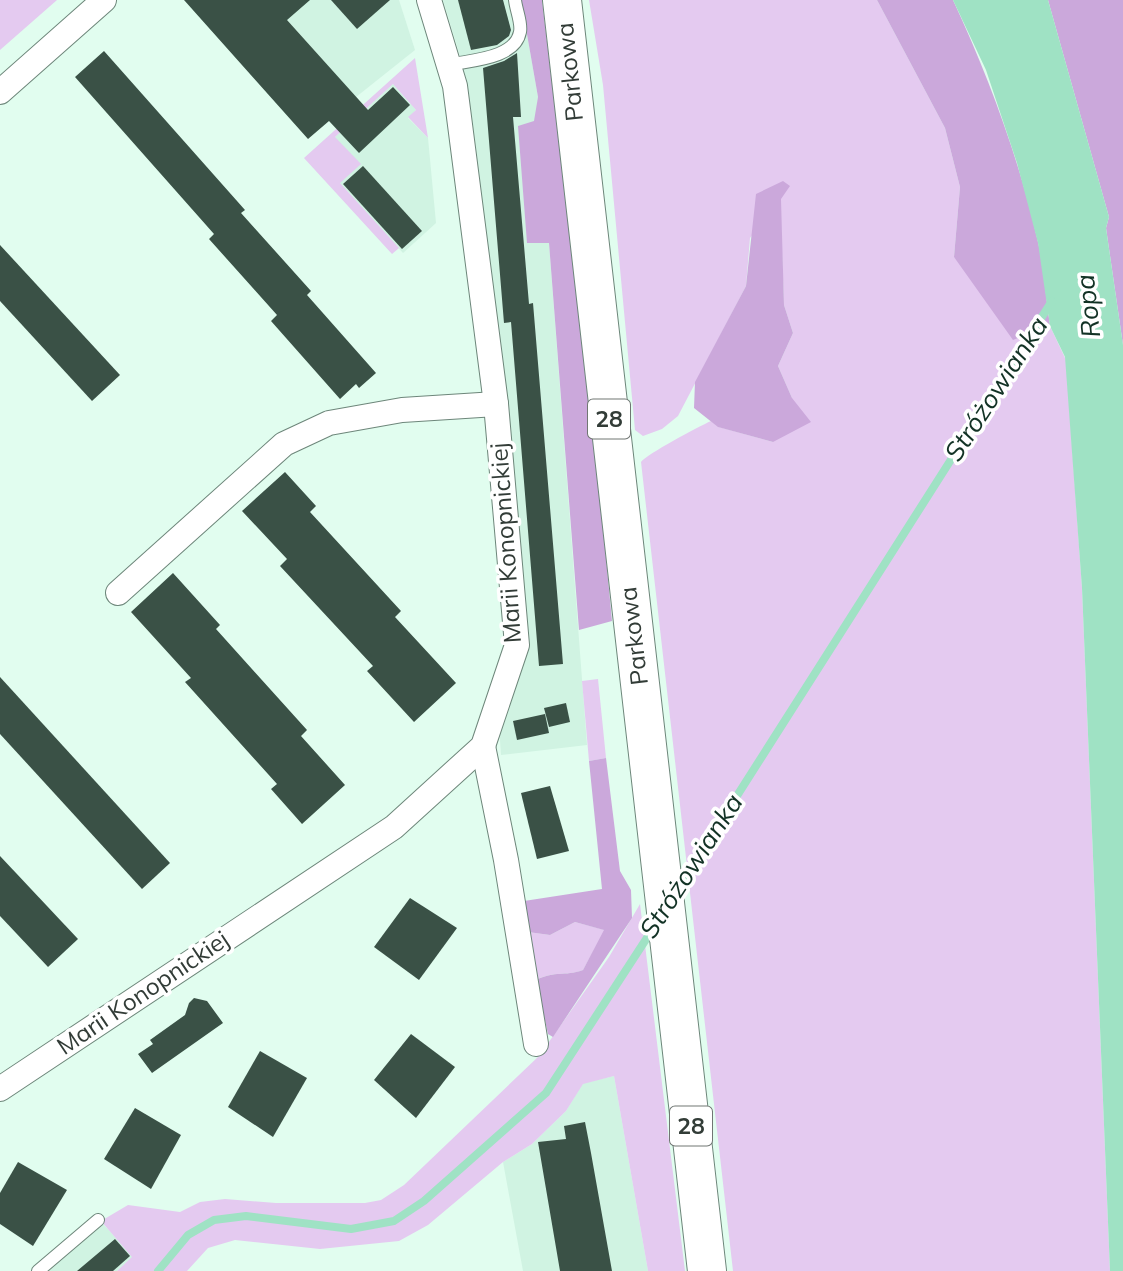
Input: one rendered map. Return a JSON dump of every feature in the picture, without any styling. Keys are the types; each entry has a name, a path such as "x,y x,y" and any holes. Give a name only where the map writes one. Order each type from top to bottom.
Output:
{"main road":[{"name":"Parkowa","path":"562,0 707,1271"}],"street":[{"path":"0,92 104,0"},
{"name":"Marii Konopnickiej","path":"0,1089 394,827 483,746 517,645 496,404 455,86 429,0"},
{"path":"118,593 284,444 329,423 402,410 496,404"},
{"path":"483,746 506,860 536,1044"}],"lane":[{"path":"449,65 502,53 516,42 521,30 514,0"},
{"path":"38,1271 98,1220"}],"shaded area":[{"path":"0,0 57,0 0,50"},
{"path":"269,0 399,0 415,50 356,97"},
{"path":"443,0 521,0 538,97 527,243 549,243 587,745 501,755 499,725 525,651 464,69"},
{"path":"521,0 542,0 596,453 612,621 579,630 549,243 527,243 518,126 534,121 538,97"},
{"path":"589,0 877,0 945,128 960,187 954,257 1042,330 1050,326 1066,360 1082,588 1110,1271 733,1271 641,462 662,447 711,421 719,427 773,442 792,398 778,366 793,333 784,305 780,199 750,238 746,286 678,416 662,429 643,436 635,430 603,85"},
{"path":"877,0 953,0 991,89 1022,180 1040,252 1050,326 1013,340 954,257 960,187 945,128"},
{"path":"1048,0 1123,0 1123,345 1106,228 1109,217"},
{"path":"415,58 428,138 408,117 416,110 393,84 335,137 361,164 340,183 399,248 392,254 304,158"},
{"path":"393,84 416,110 408,118 428,138 436,223 403,253 340,183 335,137"},
{"path":"783,181 790,186 781,199 784,305 793,333 778,366 792,398 811,422 773,442 718,427 694,408 695,382 746,286 756,194"},
{"path":"598,679 606,758 589,761 582,681"},
{"path":"606,758 620,871 631,890 632,918 553,1037 548,1034 536,980 549,975 583,970 604,930 575,922 550,935 528,932 524,901 602,889 589,761"},
{"path":"640,904 685,1271 648,1271 614,1076 583,1084 566,1111 532,1144 503,1162 428,1225 399,1241 320,1249 235,1240 208,1248 187,1271 117,1271 132,1257 101,1221 128,1205 180,1212 200,1202 225,1199 276,1203 365,1203 381,1200 404,1185 539,1056 609,957"},
{"path":"575,922 605,930 583,970 549,975 536,980 528,932 550,935"},
{"path":"614,1076 648,1271 523,1271 503,1162 532,1144 566,1111 583,1083"},
{"path":"96,1216 133,1257 117,1271 31,1271"}],"water":[{"name":"Ropa","path":"953,0 1048,0 1109,217 1106,228 1123,345 1123,1271 1110,1271 1082,588 1065,357 1050,326 1038,243 1017,163 986,70"}],"building":[{"path":"184,0 310,0 287,20 368,110 393,87 410,105 359,153 329,121 308,139"},
{"path":"331,0 390,0 357,29"},
{"path":"458,0 503,0 511,30 509,36 497,45 471,50"},
{"path":"104,51 245,210 241,213 311,291 307,295 376,373 359,388 356,384 340,399 271,321 277,315 209,239 214,234 75,77"},
{"path":"517,53 521,117 513,117 529,304 533,303 563,664 539,666 511,322 504,323 483,68"},
{"path":"363,166 422,231 402,249 343,184"},
{"path":"0,245 120,375 92,401 0,301"},
{"path":"285,472 316,506 310,512 401,611 395,617 456,683 414,722 367,671 373,666 280,566 287,559 242,511"},
{"path":"173,573 220,625 216,629 307,730 301,736 345,785 302,824 271,789 277,784 185,682 191,678 131,612"},
{"path":"0,677 170,863 142,889 0,734"},
{"path":"566,703 570,722 549,727 544,708"},
{"path":"545,714 549,733 517,740 513,721"},
{"path":"550,786 569,851 537,859 521,793"},
{"path":"0,856 78,939 48,967 0,916"},
{"path":"410,898 457,928 419,980 374,947"},
{"path":"194,998 207,1001 223,1023 152,1073 138,1054 153,1044 150,1040 185,1015"},
{"path":"411,1034 455,1067 416,1118 374,1080"},
{"path":"260,1051 307,1078 273,1137 228,1107"},
{"path":"135,1108 181,1135 151,1189 104,1159"},
{"path":"585,1122 612,1271 560,1271 538,1142 566,1139 564,1126"},
{"path":"18,1162 67,1190 33,1246 0,1224 0,1193"},
{"path":"115,1239 130,1256 113,1271 77,1271"}],"waterway":[{"name":"Stróżowianka","path":"677,890 1052,301"},
{"name":"Stróżowianka","path":"158,1271 188,1235 214,1220 246,1216 351,1229 394,1221 424,1201 546,1093 654,927"}]}
